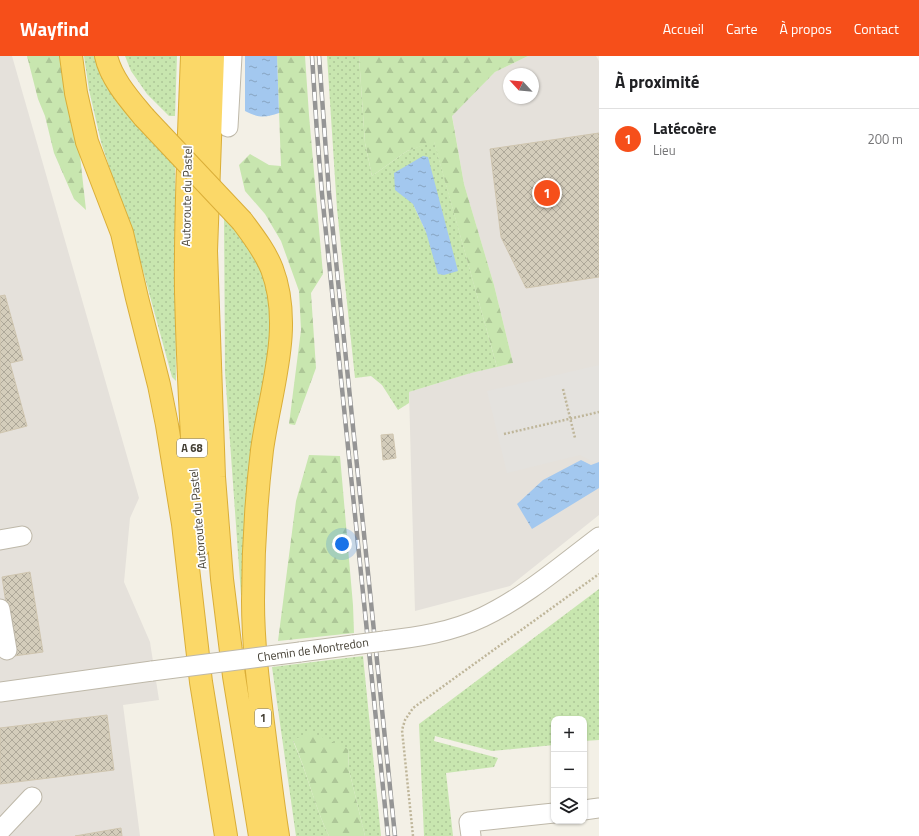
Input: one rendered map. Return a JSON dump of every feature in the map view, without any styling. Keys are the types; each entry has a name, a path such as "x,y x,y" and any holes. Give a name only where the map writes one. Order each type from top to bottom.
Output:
{"highway":[{"path":"71,56 76,93 87,142 122,233 166,418 182,524 201,682 226,836"},
{"name":"1","path":"106,56 117,81 144,117 242,221 259,244 272,269 278,290 280,310 278,363 263,448 254,538 253,602 256,666 278,836"},
{"name":"Autoroute du Pastel","path":"192,56 187,181 186,283 191,425 199,552 214,670 241,836"},
{"name":"Autoroute du Pastel","path":"213,56 206,251 214,477 222,579 234,676 260,836"}],"street":[{"path":"211,102 228,127 232,56"},
{"path":"0,540 22,536"},
{"name":"Chemin de Montredon","path":"0,692 424,636 456,627 482,617 509,602 599,537"},
{"path":"0,609 7,650"},
{"path":"0,832 32,797"},
{"path":"587,810 599,808"},
{"path":"471,836 469,822 551,813"}],"path":[{"path":"563,389 576,438"},
{"path":"504,434 599,412"},
{"path":"413,836 402,730 405,720 413,708 599,574"}],"shaded area":[{"path":"0,56 12,56 139,498 130,518 124,582 150,642 159,700 123,705 140,836 0,836"},
{"path":"528,56 596,56 599,61 599,515 510,586 415,611 409,392 471,373 513,363 494,285 464,184 452,115 495,72 503,68 503,104 539,104 539,68 503,68"},
{"path":"599,365 599,460 594,462 580,455 507,473 487,391"}],"green space":[{"path":"27,56 69,56 86,210 74,199 54,153 45,116 38,99"},
{"path":"84,56 102,56 175,161 176,381 172,377 142,267 101,142 89,90"},
{"path":"125,56 177,56 175,116 169,116 147,94 131,71"},
{"path":"277,56 305,56 323,274 311,293 316,368 295,425 289,424 301,330 299,291 281,241 265,214 245,191 239,165 250,154 269,165 281,166"},
{"path":"327,56 359,56 365,143 372,176 407,151 434,141 497,367 471,373 409,392 409,403 398,410 382,385 371,376 355,378 337,209","holes":["413,204 458,271 426,232"]},
{"path":"359,56 528,56 495,72 452,116 464,184 494,285 513,363 497,367 434,142 407,151 372,176 365,143"},
{"path":"224,211 259,253 275,308 244,596 241,595 225,372"},
{"path":"309,455 340,456 353,605 354,633 278,641 296,501"},
{"path":"599,589 599,740 587,741 587,716 551,716 551,745 492,751 435,736 434,741 498,758 494,767 446,773 453,836 424,836 419,724"},
{"path":"363,656 381,836 365,836 349,770 348,749 293,741 329,836 296,836 272,667"},
{"path":"311,732 348,749 349,770 365,836 329,836 293,740"}],"water":[{"path":"245,56 277,56 279,113 270,116 262,116 254,115 245,111"},
{"path":"423,156 428,157 458,271 444,275 438,274 426,232 413,204 395,190 394,173"},
{"path":"581,460 591,465 599,462 599,488 532,529 517,504 543,480"}],"building":[{"path":"599,133 599,277 526,288 501,237 490,149"},
{"path":"5,295 23,360 10,363 27,426 0,433 0,296"},
{"path":"393,434 396,458 383,460 381,435"},
{"path":"30,572 43,652 14,656 2,577"},
{"path":"107,715 114,770 0,784 0,728"},
{"path":"121,828 122,836 75,836"}],"railway":[{"path":"312,56 322,194 388,836"},
{"path":"319,56 329,193 395,836"}],"place":[{"name":"Latécoère","path":"547,193"}]}
